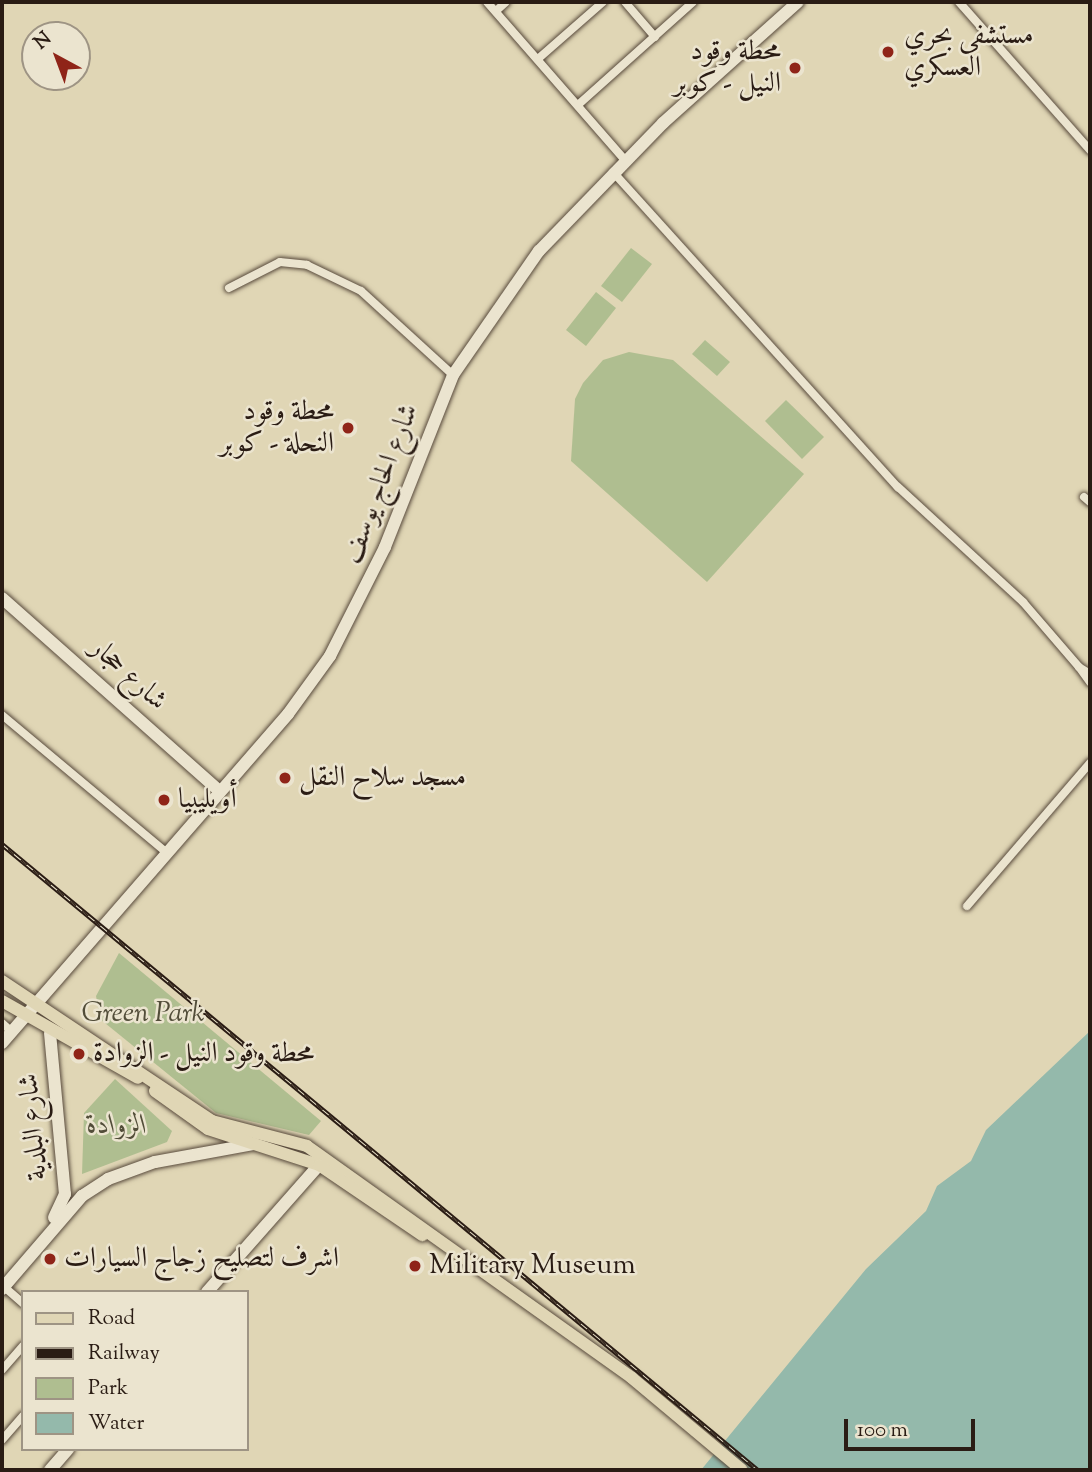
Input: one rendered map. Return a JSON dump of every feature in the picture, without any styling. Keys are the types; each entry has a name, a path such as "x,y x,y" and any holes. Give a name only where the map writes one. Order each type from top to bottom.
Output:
{"main road":[{"name":"شارع الحاج يوسف","path":"2,1043 7,1027 23,1018 34,1007 288,714 360,604 453,375 539,251 625,160 798,2"},
{"name":"شارع حجار","path":"2,598 219,791"},
{"path":"2,981 34,1007 102,1043 212,1121 307,1146 742,1470"},
{"path":"2,1001 23,1018 50,1032 81,1042 208,1129 319,1165 663,1409 732,1470"},
{"name":"شارع البلدية","path":"2,1285 60,1211 65,1194 50,1032"},
{"name":"شارع البلدية","path":"2,1285 82,1196 108,1180 155,1162 254,1144"},
{"path":"209,1290 319,1165"},
{"path":"50,1470 66,1451"}],"street":[{"path":"487,2 539,58 625,160"},
{"path":"495,11 506,2"},
{"path":"539,58 603,2"},
{"path":"625,2 655,37"},
{"path":"579,104 693,2"},
{"path":"959,2 1090,150"},
{"path":"613,172 898,487 1023,602 1090,682"},
{"path":"229,288 280,262 307,265 361,291 453,375"},
{"path":"1079,667 1090,674"},
{"path":"2,715 166,852"},
{"path":"967,906 1090,763"},
{"path":"2,1285 21,1301"},
{"path":"2,1370 21,1348"},
{"path":"2,1440 21,1418"}],"green space":[{"path":"631,248 652,264 622,302 601,286"},
{"path":"596,292 616,308 586,346 566,330"},
{"path":"705,340 730,362 717,376 692,354"},
{"path":"629,352 673,360 804,474 707,582 571,461 575,399 583,383 603,360"},
{"path":"786,400 824,437 802,459 765,421"},
{"name":"Green Park","path":"119,953 321,1121 309,1135 216,1113 100,1019 96,996"},
{"name":"الزوادة","path":"115,1079 172,1131 167,1142 82,1174 84,1113"}],"water":[{"path":"1090,1031 1090,1470 701,1470 866,1269 926,1211 937,1186 971,1161 986,1130"}],"railway":[{"path":"2,844 758,1470"}],"place":[{"name":"مستشفى بحري العسكري","path":"888,52"},
{"name":"محطة وقود النيل - كوبر","path":"795,68"},
{"name":"محطة وقود النحلة - كوبر","path":"348,428"},
{"name":"مسجد سلاح النقل","path":"285,778"},
{"name":"أويليبيا","path":"164,800"},
{"name":"محطة وقود النيل - الزوادة","path":"79,1054"},
{"name":"اشرف لتصليح زجاج السيارات","path":"50,1259"},
{"name":"Military Museum","path":"415,1266"}]}
